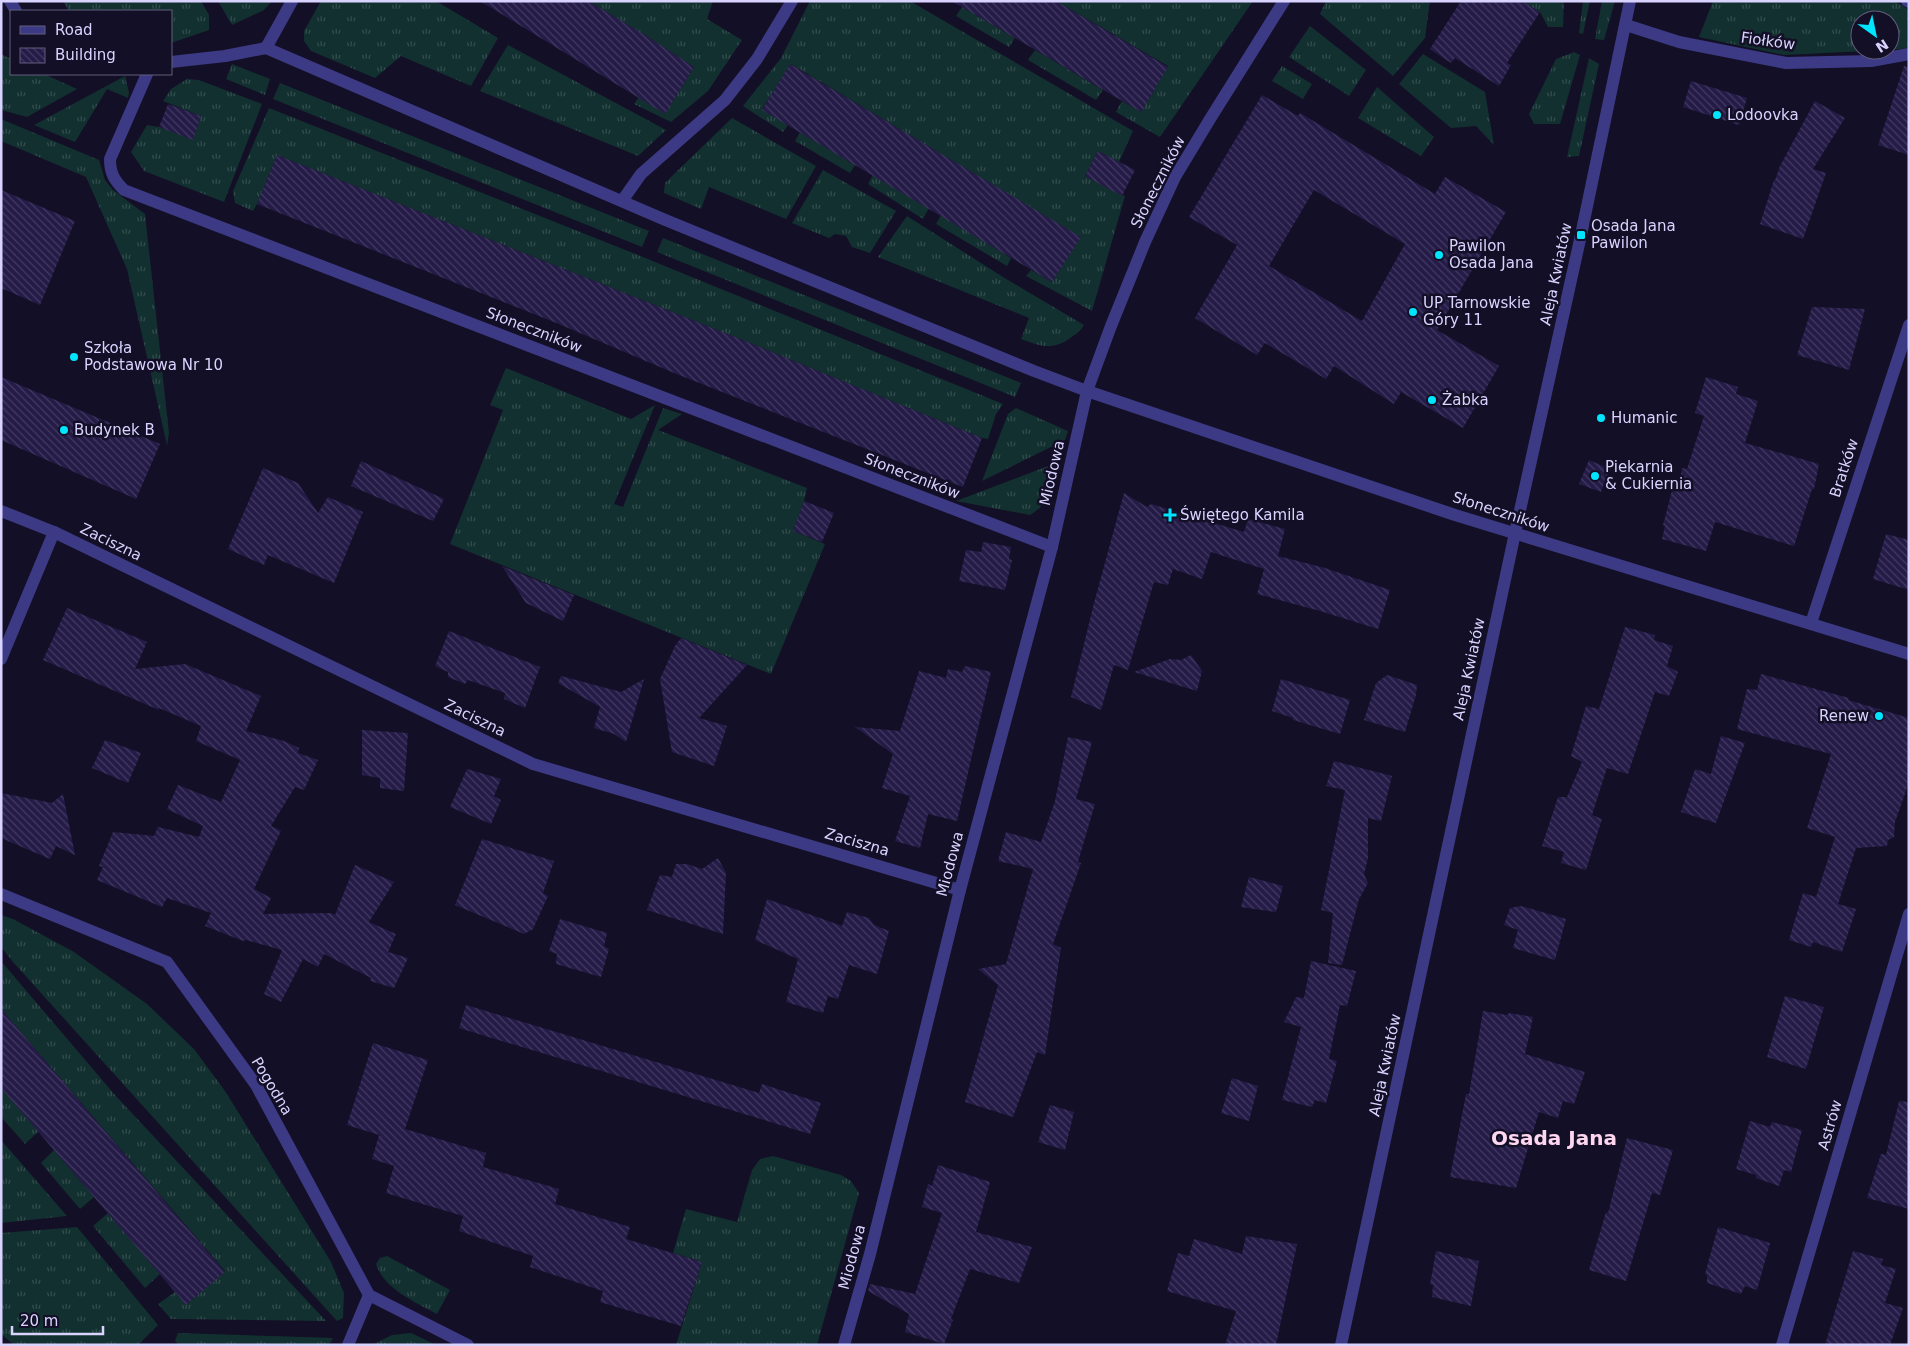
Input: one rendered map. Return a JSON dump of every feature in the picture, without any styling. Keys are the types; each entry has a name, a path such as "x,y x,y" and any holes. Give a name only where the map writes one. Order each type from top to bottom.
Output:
{"street":[{"path":"172,62 225,56 266,48 292,1"},
{"path":"622,201 641,174 725,100 758,59 792,1"},
{"name":"Słoneczników","path":"1087,391 1107,335 1145,242 1175,178 1284,1"},
{"name":"Aleja Kwiatów","path":"1341,1345 1515,534 1582,235 1630,1"},
{"name":"Fiołków","path":"1626,25 1679,42 1786,63 1871,61 1909,54"},
{"name":"Słoneczników","path":"266,48 622,201 1034,371 1087,391 1515,534 1909,654"},
{"name":"Słoneczników","path":"147,75 110,159 110,170 115,181 124,190 1052,548"},
{"name":"Bratków","path":"1811,623 1909,324"},
{"name":"Miodowa","path":"844,1345 870,1254 960,890 1052,548 1087,391"},
{"name":"Zaciszna","path":"1,511 54,532 533,764 960,890"},
{"path":"1,659 54,532"},
{"name":"Pogodna","path":"1,894 167,962 256,1085 369,1295"},
{"name":"Astrów","path":"1782,1345 1909,914"},
{"path":"348,1345 369,1295 468,1345"}],"green space":[{"path":"63,1 201,1 209,15 209,30 172,43 172,10 68,10"},
{"path":"218,1 272,1 264,10 232,25"},
{"path":"321,1 436,1 498,38 471,86 401,56 375,78 311,51 304,41 304,31"},
{"path":"588,1 713,1 707,19 742,40 708,91 671,122 634,104 639,97 666,112 694,67"},
{"path":"810,1 910,1 1133,131 1119,162 1098,151 1085,176 1125,196 1092,311 1026,276 1031,270 1052,282 1080,237 791,64 762,109 788,125 783,132 743,106 781,58"},
{"path":"1056,1 1253,1 1160,137 1116,112 1122,101 1141,112 1168,66"},
{"path":"1326,1 1430,1 1425,38 1393,76 1320,14"},
{"path":"1522,1 1564,1 1563,27 1548,27 1540,12"},
{"path":"1583,1 1590,1 1583,34 1579,33"},
{"path":"1602,1 1615,1 1604,40 1595,39"},
{"path":"1713,1 1895,1 1909,10 1909,48 1900,49 1900,10 1850,10 1850,52 1784,55 1699,37"},
{"path":"962,7 1015,38 1009,47 956,16"},
{"path":"1310,26 1366,70 1349,96 1289,57"},
{"path":"508,45 666,130 638,156 480,91"},
{"path":"1035,50 1103,90 1096,100 1028,60"},
{"path":"1574,52 1580,55 1560,124 1534,124 1529,114 1556,59"},
{"path":"1,54 10,58 10,75 46,75 77,89 27,117 1,110"},
{"path":"1423,54 1485,92 1494,145 1476,126 1451,128 1399,84"},
{"path":"1589,58 1599,64 1579,156 1567,157"},
{"path":"232,64 270,79 265,95 226,79"},
{"path":"1282,66 1312,84 1303,99 1272,81"},
{"path":"125,76 129,93 128,98 107,89 75,142 34,125"},
{"path":"187,79 199,80 262,104 224,202 144,171 131,152 147,125 159,127 193,139 201,116 163,101 171,89"},
{"path":"280,83 649,231 642,247 273,99"},
{"path":"1377,87 1434,137 1421,156 1358,118"},
{"path":"269,108 633,253 1003,404 996,414 988,439 277,155 253,211 235,203 233,191"},
{"path":"732,118 816,166 786,219 709,187 701,209 664,193 665,183"},
{"path":"1,119 99,160 105,180 113,190 145,214 169,433 167,445 127,269 86,177 1,141"},
{"path":"800,132 855,165 850,173 795,141"},
{"path":"823,170 896,211 870,253 852,247 846,236 835,234 829,238 792,223"},
{"path":"873,175 929,208 923,219 868,184"},
{"path":"941,215 1011,258 1007,266 936,224"},
{"path":"907,216 1003,277 1084,325 1081,330 1066,341 1054,346 1042,346 1028,342 1021,339 1029,318 878,257"},
{"path":"663,238 1021,383 1015,397 657,252"},
{"path":"506,368 631,419 655,405 614,504 623,507 663,408 682,414 658,430 807,488 793,531 825,544 771,674 450,544 503,410 490,405"},
{"path":"1016,408 1068,431 1065,440 982,481 1008,414"},
{"path":"1056,463 1040,508 1030,515 956,501"},
{"path":"1,915 13,919 74,952 147,1004 194,1049 225,1091 331,1262 344,1293 343,1318 337,1321 13,962 1,947"},
{"path":"1,961 115,1095 326,1321 171,1319 158,1304 175,1292 186,1305 225,1271 1,1009"},
{"path":"1,1088 39,1131 25,1144 1,1117"},
{"path":"1,1140 67,1216 1,1223"},
{"path":"54,1150 94,1197 80,1209 41,1163"},
{"path":"773,1156 841,1175 851,1181 859,1193 817,1345 676,1345 702,1262 673,1253 686,1209 737,1222 752,1170 760,1159"},
{"path":"108,1213 160,1274 145,1288 93,1226"},
{"path":"77,1227 158,1325 138,1345 14,1345 1,1334 1,1233"},
{"path":"387,1256 450,1290 437,1314 401,1294 386,1281 376,1264 380,1258"},
{"path":"178,1333 333,1338 329,1345 179,1345 175,1341"},
{"path":"411,1333 436,1345 372,1345 392,1335"}],"building":[{"path":"480,1 588,1 694,67 665,114"},
{"path":"952,1 1056,1 1168,67 1141,112"},
{"path":"1461,1 1522,1 1540,12 1507,63 1511,65 1499,86 1455,58 1451,63 1430,49"},
{"path":"790,64 1081,237 1052,282 762,110"},
{"path":"1904,66 1909,67 1909,155 1878,145"},
{"path":"1691,81 1747,98 1739,125 1683,107"},
{"name":"Pawilon Osada Jana","path":"1262,95 1298,116 1300,113 1435,194 1445,177 1506,212 1437,330 1499,366 1463,428 1401,392 1394,404 1334,366 1326,379 1265,343 1257,355 1195,318 1237,245 1189,217","holes":["1314,190 1405,244 1362,321 1269,266"]},
{"path":"1815,101 1845,118 1813,169 1826,173 1803,239 1760,224 1780,166"},
{"path":"168,104 201,116 193,140 159,127"},
{"path":"1098,151 1135,170 1122,196 1085,176"},
{"path":"277,155 735,337 982,438 963,487 674,373 554,322 257,204"},
{"path":"1,190 75,221 40,305 1,288"},
{"path":"1812,307 1865,309 1849,370 1797,355"},
{"name":"Budynek B","path":"1,377 160,444 136,499 1,440"},
{"path":"1706,377 1738,387 1736,394 1758,401 1745,443 1819,464 1814,489 1812,489 1794,546 1715,522 1706,551 1662,539 1665,526 1663,525 1675,479 1680,479 1682,468 1687,469 1704,416 1695,413"},
{"name":"Piekarnia & Cukiernia","path":"1589,460 1610,469 1601,492 1579,484"},
{"path":"361,461 444,499 433,521 351,486"},
{"path":"263,468 298,483 318,513 328,497 363,512 334,583 268,555 264,565 228,549"},
{"path":"1124,493 1147,507 1151,504 1244,532 1248,519 1285,529 1278,556 1325,568 1390,590 1378,629 1257,594 1264,569 1211,552 1202,579 1173,569 1168,585 1154,582 1128,670 1114,665 1101,710 1071,697"},
{"path":"804,501 834,513 822,542 793,531"},
{"path":"1886,534 1909,540 1909,590 1873,579"},
{"path":"983,542 1011,547 1009,559 1012,560 1005,590 959,581 966,550 981,552"},
{"path":"502,566 574,595 563,621 526,603"},
{"path":"67,608 147,642 135,669 185,664 261,696 246,731 284,741 299,748 298,753 318,760 304,790 295,787 271,826 281,831 254,889 271,898 263,914 331,913 335,915 355,865 394,882 369,922 396,934 388,952 408,958 394,988 370,981 371,978 324,954 318,967 303,959 281,1002 264,994 282,950 246,940 243,941 205,926 211,913 167,898 162,907 97,880 103,867 99,866 113,832 154,836 158,827 199,837 203,826 167,809 178,785 221,802 240,760 196,741 201,726 43,660"},
{"path":"1625,627 1655,635 1654,640 1673,646 1667,666 1678,672 1669,696 1655,692 1628,774 1607,768 1592,815 1602,819 1586,870 1561,863 1564,852 1542,846 1558,797 1567,797 1582,762 1571,756 1586,706 1599,709"},
{"path":"449,631 540,667 525,708 504,699 505,693 468,680 465,684 448,677 448,672 435,666"},
{"path":"681,638 747,665 699,718 727,726 714,766 672,752 660,679 675,646"},
{"path":"1191,655 1202,671 1197,691 1134,672 1170,659 1181,660"},
{"path":"965,666 991,672 957,821 928,814 920,848 895,841 910,796 882,788 893,754 855,727 900,731 919,671 946,678 948,669 962,672"},
{"path":"1761,674 1849,698 1848,700 1909,718 1909,782 1895,822 1894,837 1888,840 1887,846 1856,848 1838,904 1856,909 1842,952 1813,942 1811,947 1789,940 1803,893 1816,897 1835,837 1807,828 1831,754 1737,729 1747,689 1757,690"},
{"path":"1387,675 1417,685 1416,695 1405,732 1364,720 1376,683"},
{"path":"561,676 621,692 644,679 626,742 614,734 594,728 600,707 558,683"},
{"path":"1281,679 1350,700 1340,734 1293,720 1293,718 1272,711"},
{"path":"362,730 408,733 404,791 380,788 380,778 362,775"},
{"path":"1721,736 1745,743 1716,823 1681,812 1695,769 1711,774"},
{"path":"1068,737 1092,742 1076,799 1095,804 1078,862 1081,863 1053,944 1061,948 1045,1055 1037,1052 1013,1117 965,1102 998,985 978,969 1006,964 1033,869 998,861 1006,832 1041,842 1055,801"},
{"path":"105,740 141,753 128,783 92,768"},
{"path":"1334,761 1392,776 1381,821 1368,818 1368,858 1364,874 1368,883 1359,899 1342,965 1328,963 1333,913 1321,910 1345,790 1326,786"},
{"path":"467,769 501,779 494,796 501,800 491,824 450,807"},
{"path":"1,793 52,803 63,794 75,855 56,846 50,859 1,838"},
{"path":"482,839 554,861 543,893 548,896 533,929 524,934 455,905"},
{"path":"718,858 726,873 723,934 647,910 660,875 672,877 676,864 687,864 702,869"},
{"path":"1249,877 1283,886 1276,912 1241,907"},
{"path":"767,899 842,926 847,912 869,918 874,925 889,931 877,974 849,965 838,999 828,996 823,1013 786,1002 798,959 755,940"},
{"path":"1521,906 1566,919 1555,960 1513,948 1518,930 1504,925 1510,908"},
{"path":"560,919 607,933 604,946 609,949 601,977 556,964 557,954 549,951"},
{"path":"1311,961 1356,971 1347,1006 1340,1005 1329,1059 1337,1061 1326,1103 1315,1100 1312,1107 1282,1100 1301,1027 1284,1022 1296,997 1304,998"},
{"path":"1785,996 1824,1007 1806,1069 1767,1057"},
{"path":"466,1005 759,1093 762,1084 821,1103 810,1134 459,1028"},
{"path":"1,1009 225,1272 186,1305 1,1088"},
{"path":"1483,1011 1533,1017 1525,1054 1585,1072 1574,1104 1563,1101 1558,1118 1539,1112 1516,1188 1450,1177 1466,1094 1469,1094"},
{"path":"373,1043 428,1060 405,1129 486,1153 483,1167 559,1189 555,1204 630,1227 626,1239 702,1262 681,1326 600,1302 603,1291 530,1267 533,1256 459,1231 463,1216 386,1193 394,1166 372,1159 379,1135 347,1125"},
{"path":"1232,1078 1258,1086 1249,1121 1221,1113"},
{"path":"1899,1101 1909,1102 1909,1209 1867,1198 1881,1154 1886,1155"},
{"path":"1050,1105 1074,1112 1065,1150 1038,1142"},
{"path":"1750,1121 1770,1127 1772,1122 1802,1130 1791,1172 1784,1170 1779,1186 1756,1178 1756,1175 1736,1169"},
{"path":"1627,1138 1673,1150 1660,1195 1652,1193 1626,1281 1589,1270 1606,1212 1608,1213"},
{"path":"938,1165 990,1182 976,1232 1032,1247 1019,1283 970,1269 951,1319 953,1320 944,1344 905,1332 909,1314 868,1291 870,1284 915,1294 942,1213 922,1207 928,1184 932,1186"},
{"path":"1718,1227 1770,1243 1757,1290 1745,1286 1741,1294 1707,1283 1707,1275 1705,1274"},
{"path":"1246,1236 1297,1244 1276,1345 1225,1345 1236,1311 1167,1291 1178,1253 1189,1256 1194,1239 1242,1254"},
{"path":"1436,1251 1479,1261 1471,1306 1432,1297 1433,1285 1430,1284"},
{"path":"1853,1251 1883,1259 1881,1265 1896,1269 1885,1303 1903,1308 1890,1345 1825,1345"}],"place":[{"name":"Lodoovka","path":"1717,115"},
{"name":"Osada Jana Pawilon","path":"1581,235"},
{"name":"Pawilon Osada Jana","path":"1439,255"},
{"name":"UP Tarnowskie Góry 11","path":"1413,312"},
{"name":"Szkoła Podstawowa Nr 10","path":"74,357"},
{"name":"Żabka","path":"1432,400"},
{"name":"Humanic","path":"1601,418"},
{"name":"Budynek B","path":"64,430"},
{"name":"Piekarnia & Cukiernia","path":"1595,476"},
{"name":"Świętego Kamila","path":"1170,515"},
{"name":"Renew","path":"1879,716"}],"district":[{"name":"Osada Jana","path":"1554,1138"}]}
